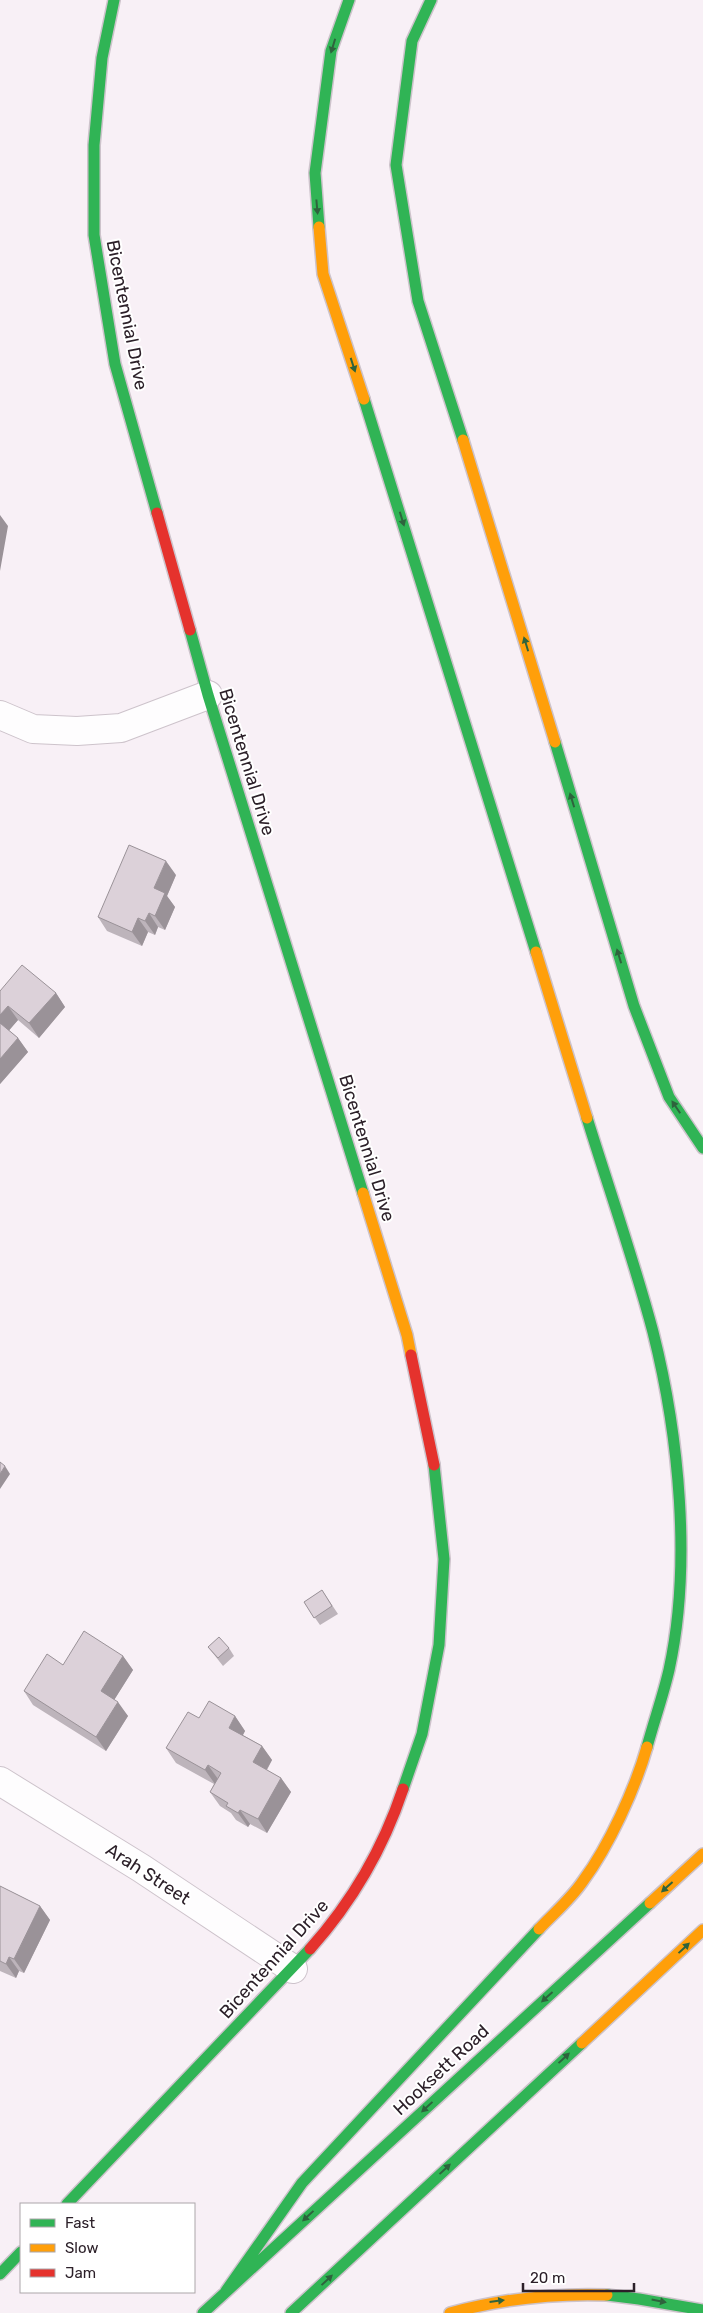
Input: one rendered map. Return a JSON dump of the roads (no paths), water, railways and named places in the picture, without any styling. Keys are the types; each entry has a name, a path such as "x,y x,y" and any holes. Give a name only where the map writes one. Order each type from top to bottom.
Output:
{"main road":[{"name":"Bicentennial Drive","path":"68,2203 294,1969 329,1928 357,1888 379,1849 395,1813 422,1734 439,1645 444,1559 436,1475 407,1335 208,695 115,364 94,235 94,145 102,58 114,0"},
{"path":"226,2291 302,2183 583,1882 607,1840 640,1770 669,1670 678,1597 681,1535 673,1433 653,1332 392,485 323,274 315,173 331,51 348,0"},
{"path":"431,0 412,41 396,165 418,301 481,495 634,1006 669,1097 703,1148"},
{"name":"Hooksett Road","path":"203,2313 703,1854"},
{"path":"291,2313 703,1930"},
{"path":"0,2274 20,2253"},
{"path":"450,2313 484,2302 564,2293 634,2296 703,2310"}],"street":[{"path":"0,715 33,729 77,731 121,728 208,695"},
{"name":"Arah Street","path":"0,1781 140,1868 294,1969"}]}
